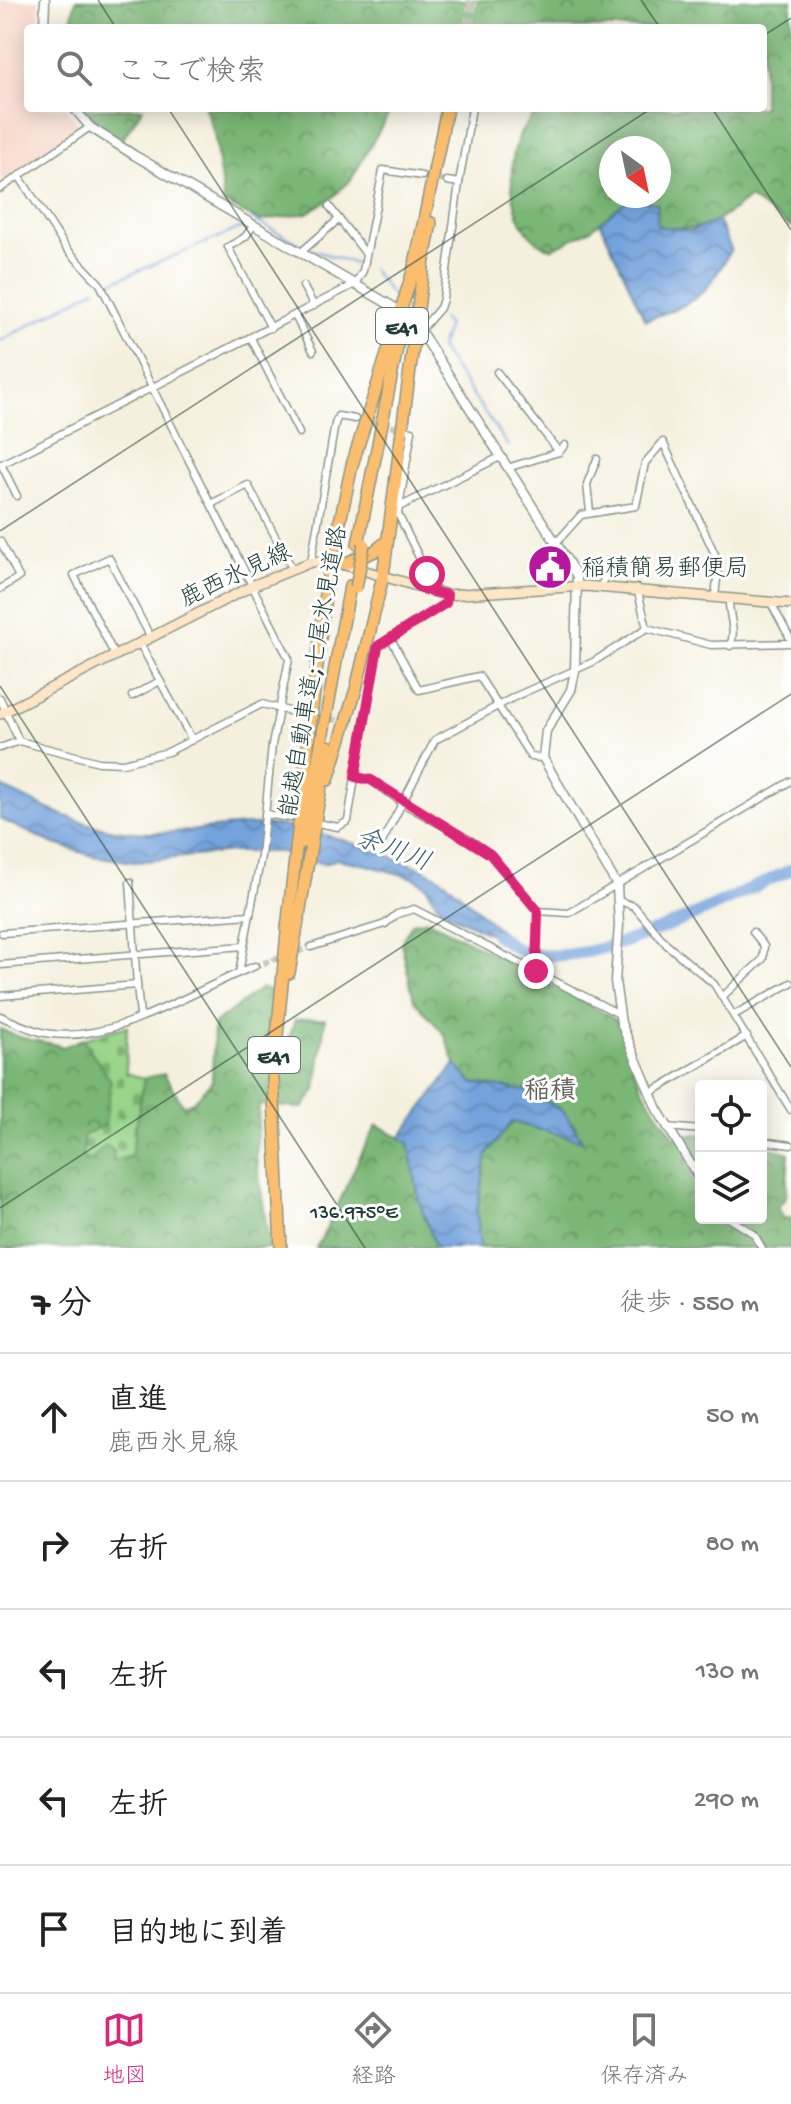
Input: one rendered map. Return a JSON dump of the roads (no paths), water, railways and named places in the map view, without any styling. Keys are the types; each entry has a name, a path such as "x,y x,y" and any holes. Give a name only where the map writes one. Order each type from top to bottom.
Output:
{"highway":[{"name":"能越自動車道;七尾氷見道路","path":"281,1248 273,1077 287,929 449,112"},
{"path":"306,822 356,689 383,576 419,267"},
{"path":"306,822 318,639 338,563 352,465 419,267"},
{"path":"338,563 375,551 387,541"},
{"name":"能越自動車道;七尾氷見道路","path":"288,1248 279,1123 280,1061 300,863"}],"main road":[{"name":"鹿西氷見線","path":"3,712 252,586 311,562 338,563 447,595 576,586 637,588 772,605 791,604"}],"street":[{"path":"44,24 45,0"},
{"path":"77,112 90,127 397,309"},
{"path":"471,112 443,299 420,329 577,576 575,671 571,690 546,731 543,758 617,885 619,1014 649,1093 695,1171"},
{"path":"0,189 90,127"},
{"path":"17,496 1,464 355,284 363,271 383,170 422,176"},
{"path":"19,176 66,248 100,284 289,659 272,745 261,856 239,973"},
{"path":"447,181 459,183"},
{"path":"329,206 366,254"},
{"path":"300,253 339,219"},
{"path":"253,226 247,235 228,247 271,328"},
{"path":"303,286 314,306"},
{"path":"295,316 313,351"},
{"path":"251,338 299,433"},
{"path":"497,372 559,452"},
{"path":"311,562 338,416 355,419"},
{"path":"406,430 412,431 398,514 427,574 425,590"},
{"path":"556,543 581,515 636,506 645,463 658,444 666,444 719,563 715,596"},
{"path":"507,468 559,452 565,445"},
{"path":"399,507 500,457"},
{"path":"590,512 587,484 597,459"},
{"path":"211,504 248,485 292,568"},
{"path":"0,541 19,577 0,589"},
{"path":"114,654 74,575 109,558 150,636"},
{"path":"600,587 614,562"},
{"path":"637,588 647,628"},
{"path":"264,816 338,827 348,821 378,646 446,603 447,595"},
{"path":"729,598 728,613 734,635 730,646"},
{"path":"381,844 435,740 500,705 575,671 647,628 686,640 730,646 791,642 772,605"},
{"path":"391,639 419,690 479,676 531,757 543,758"},
{"path":"139,642 192,740"},
{"path":"132,696 160,681"},
{"path":"0,698 3,712 19,741"},
{"path":"0,748 19,741 99,762 123,763 148,759 262,704 296,713"},
{"path":"354,723 365,725"},
{"path":"355,777 371,780 402,802 440,820 490,854 538,911 535,968"},
{"path":"538,911 569,913 791,781"},
{"path":"130,882 140,1016"},
{"path":"619,901 634,906 667,945 714,984 791,1110"},
{"path":"311,947 385,924 397,914 414,909 535,968 619,1014"},
{"path":"2,933 250,915"},
{"path":"722,997 763,959 764,946 753,932"},
{"path":"0,965 244,946"},
{"path":"0,1016 49,1034 68,1035 140,1016 255,966"},
{"path":"734,1015 791,983"},
{"path":"0,996 137,985"},
{"path":"649,1093 747,1036"},
{"path":"667,1127 695,1129"},
{"path":"767,1142 791,1145"},
{"path":"740,1224 747,1228 762,1248"}],"water":[{"path":"618,208 658,208 657,226 690,231 718,221 731,249 714,278 698,296 645,320 600,222"},
{"path":"0,786 72,818 110,829 150,833 267,825 300,829 345,841 396,858 438,877 523,949 438,906 426,886 414,878 367,865 337,859 324,864 280,852 232,852 135,862 93,856 52,843 0,819"},
{"path":"455,1064 473,1083 527,1091 563,1110 583,1141 512,1122 487,1154 477,1210 480,1248 436,1248 419,1201 409,1143 400,1138"}],"waterway":[{"path":"252,219 300,244"},
{"path":"107,284 243,227"},
{"path":"309,249 360,265"},
{"path":"371,268 398,303"},
{"path":"0,341 96,289"},
{"path":"442,319 448,325 440,348 508,446"},
{"name":"余川川","path":"496,935 522,951 550,956 583,952 658,930 791,870"}],"tunnel":[{"path":"469,24 473,0"},
{"path":"422,176 447,181"},
{"path":"355,419 403,429"},
{"path":"296,713 354,723"},
{"path":"255,966 311,947"}],"place":[{"name":"稲積簡易郵便局","path":"550,567"}],"district":[{"name":"稲積","path":"550,1089"}]}
